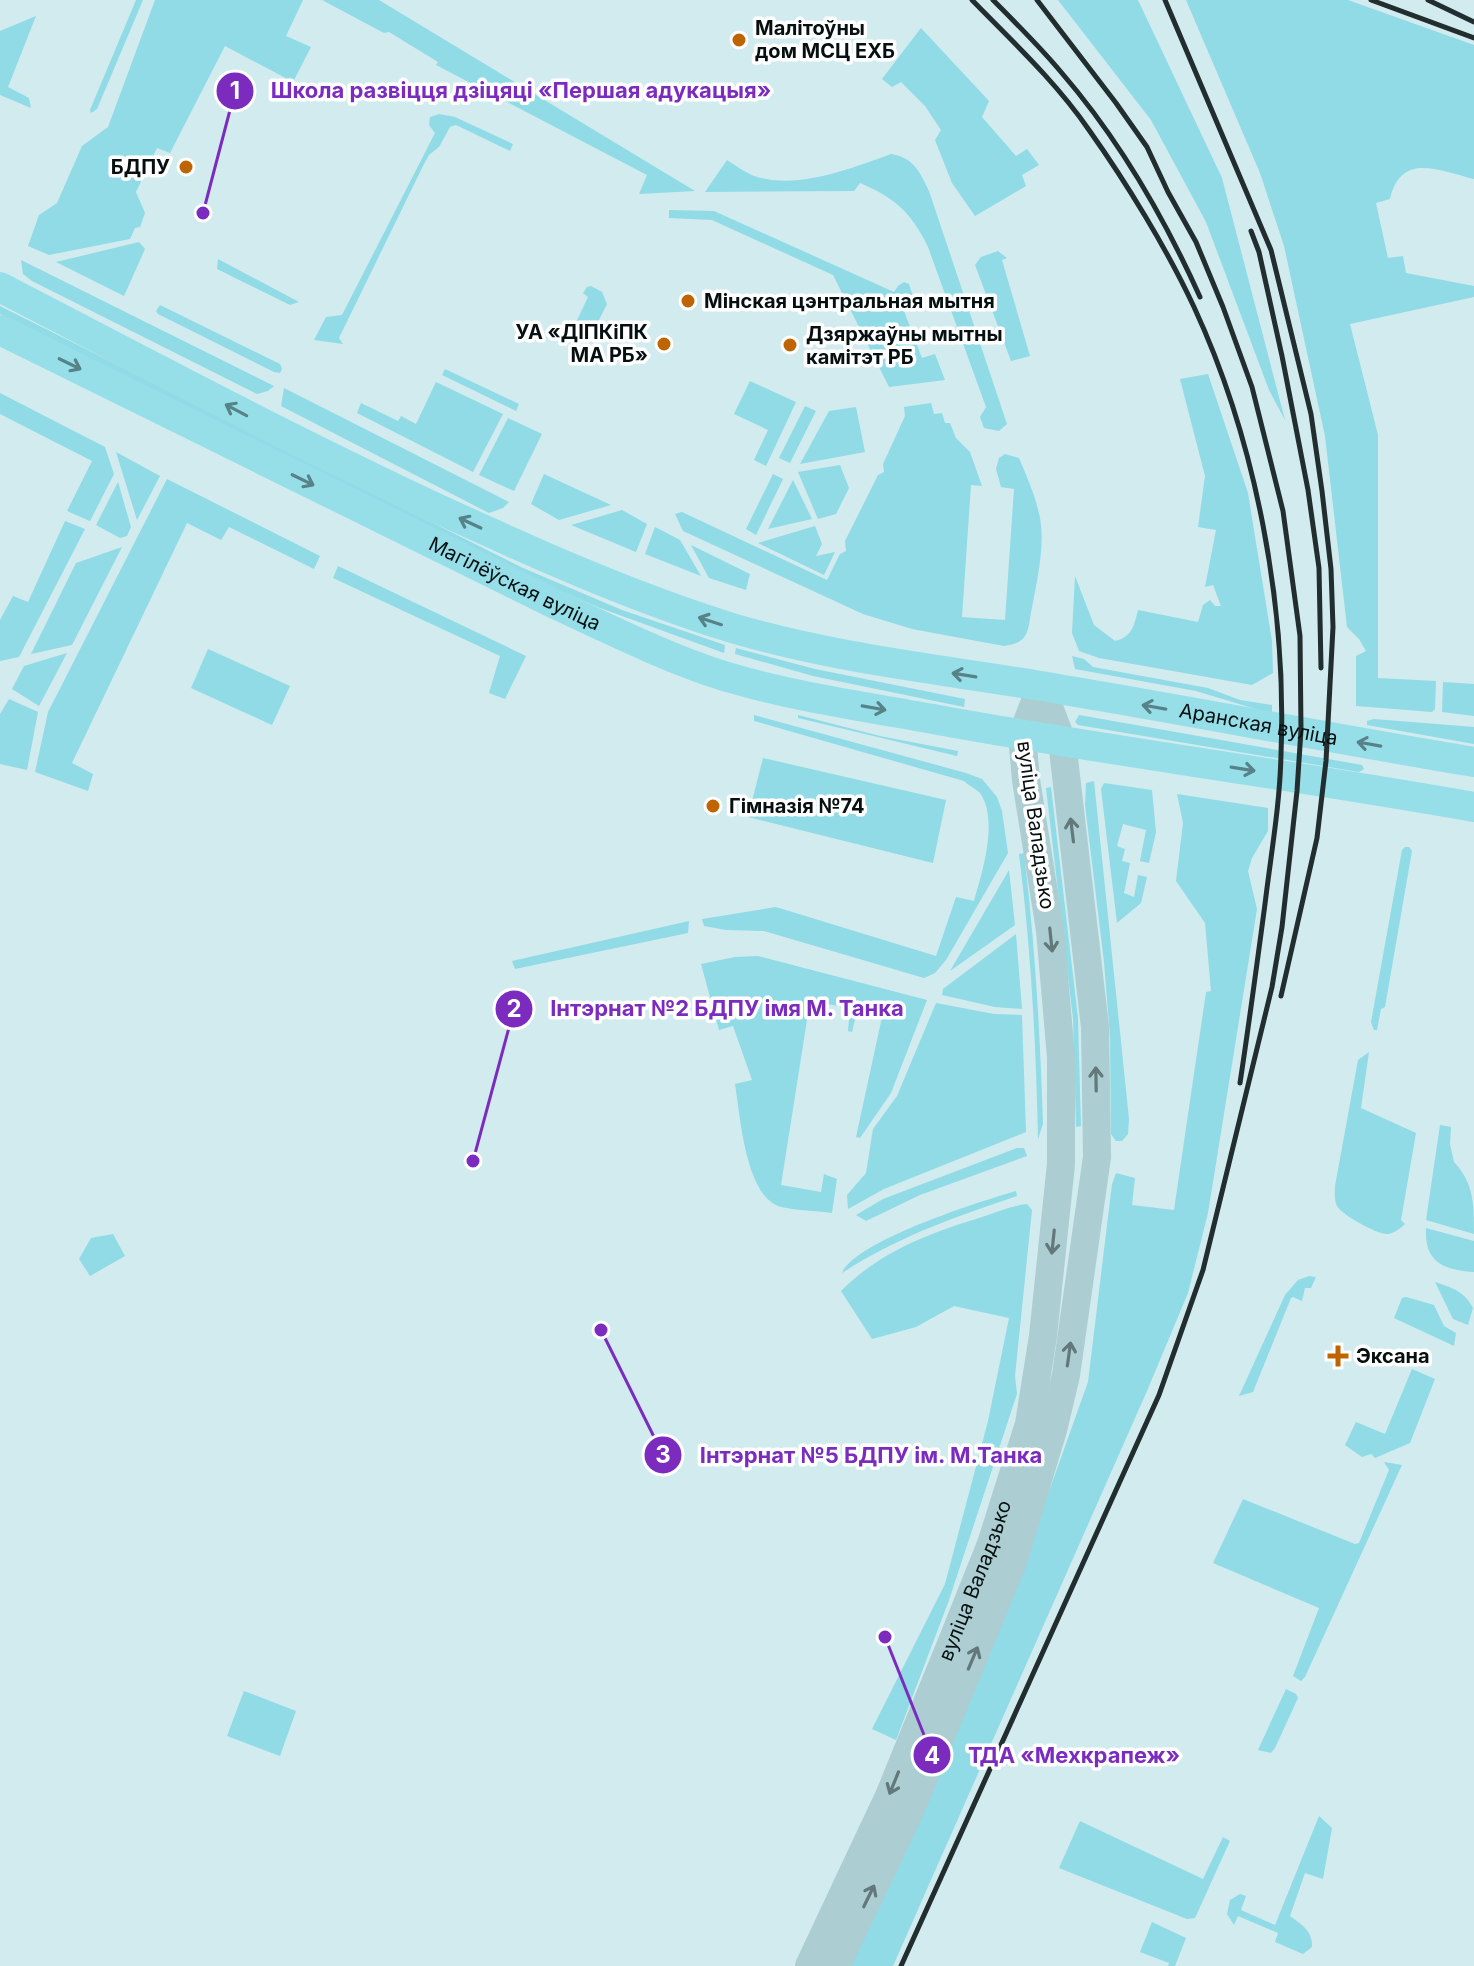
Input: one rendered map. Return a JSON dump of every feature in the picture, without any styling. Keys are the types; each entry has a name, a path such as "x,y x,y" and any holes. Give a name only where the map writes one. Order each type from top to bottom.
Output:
{"main road":[{"name":"Магілёўская вуліца","path":"0,287 261,423 428,504 598,581 710,621 813,648 1041,686"},
{"name":"Магілёўская вуліца","path":"0,330 557,605 721,675 797,695 1062,741"},
{"name":"вуліца Валадзько","path":"809,1966 889,1796 942,1667 991,1544 1029,1424 1043,1336 1061,1164 1061,1057 1050,930 1026,780 1022,735 1041,686"},
{"name":"вуліца Валадзько","path":"836,1966 910,1811 1013,1562 1053,1430 1066,1375 1097,1157 1095,1027 1062,741 1041,686"},
{"name":"Аранская вуліца","path":"1041,686 1474,762"},
{"path":"1062,741 1474,807"},
{"path":"1402,794 1410,751"}],"shaded area":[{"path":"136,0 143,0 97,109 91,113 90,110"},
{"path":"155,0 303,0 286,36 311,47 293,82 225,46 170,153 157,148 136,192 145,213 140,227 135,228 130,239 49,255 28,246 39,215 57,203 82,146 108,127"},
{"path":"322,0 379,0 695,191 639,194 647,175 436,65 438,62 389,32 384,33"},
{"path":"1058,0 1138,0 1222,178 1285,420 1269,390 1206,222 1151,120"},
{"path":"1186,0 1348,0 1474,45 1474,179 1435,169 1412,169 1395,184 1390,199 1376,203 1388,258 1403,256 1406,273 1474,286 1474,297 1350,324 1378,435 1378,678 1436,681 1435,709 1432,712 1356,706 1356,656 1366,651 1347,627 1325,436 1284,246 1260,173"},
{"path":"36,16 8,87 29,98 31,108 0,95 0,31"},
{"path":"921,28 989,101 982,117 1016,156 1027,149 1039,165 1022,175 1026,186 975,216 952,183 935,140 941,130 925,106 901,82 892,87 882,79"},
{"path":"439,114 455,117 513,144 510,151 456,125 450,127 423,166 339,338 343,344 314,340 326,317 342,315 435,133 429,125 430,117"},
{"path":"891,154 910,162 929,191 1007,424 999,431 984,428 980,417 986,407 928,247 915,225 892,200 860,183 854,191 705,192 727,160 756,177 794,180 827,175"},
{"path":"669,210 714,211 894,292 904,282 909,284 916,306 904,311 922,358 935,354 945,380 889,387 833,275 712,220 669,218"},
{"path":"139,242 145,249 124,296 56,262"},
{"path":"998,251 1007,258 1002,260 1030,356 1011,361 975,265 981,257"},
{"path":"218,259 299,302 290,305 217,269"},
{"path":"21,260 274,386 257,394 32,281 23,274"},
{"path":"591,286 602,292 607,304 593,332 583,339 571,333 588,297 583,293"},
{"path":"160,305 280,364 280,373 158,314 156,311"},
{"path":"0,306 523,568 622,610 725,645 724,653 600,608 492,561 0,314"},
{"path":"445,369 519,404 516,411 442,375"},
{"path":"1208,374 1248,493 1272,641 1273,673 1252,685 1099,658 1079,651 1072,633 1075,576 1094,625 1115,641 1129,634 1138,610 1198,622 1203,605 1210,600 1215,606 1221,606 1213,585 1205,587 1216,530 1198,527 1205,476 1180,379"},
{"path":"750,381 796,402 766,466 754,460 768,430 734,414"},
{"path":"436,382 503,414 473,472 357,413 361,403 398,421 401,416 416,424"},
{"path":"284,388 509,502 489,513 281,406"},
{"path":"0,393 105,447 114,474 90,521 67,511 92,461 0,414"},
{"path":"931,403 934,414 942,413 945,423 950,423 956,438 970,452 982,486 971,485 962,617 1005,620 1014,489 1001,487 996,469 999,458 1005,454 1019,458 1031,487 1040,518 1040,558 1028,630 1018,642 1004,646 912,629 863,614 683,531 675,514 682,512 827,580 840,554 846,551 845,541 878,475 884,472 883,464 905,416 904,407"},
{"path":"805,406 816,411 790,463 779,458"},
{"path":"856,407 865,452 800,464 829,411"},
{"path":"508,418 542,434 514,491 479,475"},
{"path":"116,452 160,476 137,520"},
{"path":"840,465 849,488 836,514 818,519 798,472"},
{"path":"544,474 611,505 559,520 531,504"},
{"path":"773,474 783,479 756,535 746,529"},
{"path":"167,479 320,556 314,569 229,527 221,540 187,523 72,763 93,774 88,791 35,772 48,712"},
{"path":"793,480 812,519 768,529"},
{"path":"118,482 131,527 127,536 120,538 96,525"},
{"path":"622,510 647,524 636,552 571,525"},
{"path":"65,521 85,529 19,657 0,661 0,620 13,596 28,602"},
{"path":"815,526 822,544 816,556 835,552 824,575 758,543"},
{"path":"655,527 680,540 701,576 645,554"},
{"path":"691,545 750,574 746,590 709,578"},
{"path":"122,547 72,645 31,654 76,563"},
{"path":"338,566 526,656 505,699 489,693 500,656 333,578"},
{"path":"736,648 815,669 965,699 964,707 813,676 735,654"},
{"path":"208,649 290,686 272,725 191,688"},
{"path":"67,653 39,706 12,689 24,666"},
{"path":"1072,656 1084,659 1093,667 1208,688 1240,700 1272,705 1272,714 1196,691 1075,669"},
{"path":"1443,682 1474,684 1474,716 1442,712"},
{"path":"9,699 38,712 27,770 0,764 0,714"},
{"path":"754,715 966,773 982,779 997,797 1008,853 946,960 935,973 924,978 764,931 704,926 702,919 776,907 936,956 956,897 974,901 984,862 989,832 986,804 980,793 964,781 754,721"},
{"path":"798,715 880,736 958,751 957,756 798,718"},
{"path":"1079,715 1362,765 1364,769 1359,772 1078,725 1075,722"},
{"path":"1367,721 1474,727 1474,744 1367,725"},
{"path":"763,758 946,800 933,863 748,817"},
{"path":"1094,781 1129,1119 1128,1134 1122,1141 1116,1141 1111,1134 1110,1037 1085,805 1086,783"},
{"path":"1104,783 1152,790 1156,832 1149,863 1140,861 1146,830 1123,824 1117,846 1125,849 1122,861 1130,863 1124,893 1134,897 1138,875 1147,877 1141,903 1117,923 1101,789"},
{"path":"1051,787 1078,1018 1081,1126 1076,1127 1073,1019 1046,788"},
{"path":"1177,794 1268,808 1268,831 1248,871 1257,909 1208,1213 1188,1293 893,1966 848,1966 1022,1567 1088,1382 1112,1184 1116,1173 1135,1178 1132,1205 1174,1210 1206,992 1211,991 1205,923 1176,881 1183,823"},
{"path":"1405,847 1412,851 1385,1007 1381,1009 1377,1030 1374,1030 1371,1022"},
{"path":"1024,853 1040,1056 1043,1124 1038,1139 1032,996 1019,854"},
{"path":"1009,870 1015,925 950,971"},
{"path":"689,921 688,933 515,969 512,961"},
{"path":"1016,934 1022,1009 995,1007 942,995 943,989"},
{"path":"758,956 927,1000 891,1093 860,1138 856,1137 882,1017 857,1011 852,1032 848,1031 850,1008 810,1001 781,1185 821,1192 824,1174 837,1179 832,1213 776,1205 757,1184 751,1168 735,1084 752,1080 733,1026 719,1030 701,964"},
{"path":"936,1003 994,1014 1022,1015 1026,1132 884,1189 848,1209 847,1195 866,1173 873,1129 897,1096"},
{"path":"1369,1052 1361,1108 1416,1133 1401,1220 1405,1224 1388,1234 1353,1219 1340,1210 1335,1199 1358,1060"},
{"path":"1440,1125 1451,1127 1450,1144 1454,1162 1466,1178 1472,1195 1474,1234 1426,1220"},
{"path":"1024,1148 1027,1156 920,1195 866,1221 856,1215 883,1199"},
{"path":"1016,1191 1017,1196 905,1238 842,1273 870,1248 894,1236 949,1213"},
{"path":"1027,1204 1032,1210 1015,1376 1017,1394 948,1603 896,1740 872,1729 945,1584 988,1421 1009,1318 954,1306 916,1327 872,1339 841,1291 872,1265 905,1246 960,1224"},
{"path":"1426,1228 1474,1241 1474,1272 1453,1269 1438,1262 1428,1249"},
{"path":"113,1234 125,1256 90,1276 79,1259 91,1238"},
{"path":"1316,1277 1311,1288 1305,1288 1302,1301 1291,1298 1253,1392 1239,1396 1285,1295 1298,1280"},
{"path":"1435,1282 1457,1291 1470,1302 1473,1308 1468,1325 1453,1319"},
{"path":"1402,1298 1434,1305 1444,1326 1456,1333 1454,1346 1394,1318"},
{"path":"1412,1369 1435,1379 1410,1443 1375,1458 1371,1454 1362,1457 1345,1445 1356,1422 1385,1434"},
{"path":"1384,1462 1402,1465 1301,1681 1293,1676 1319,1608 1213,1563 1243,1499 1359,1543 1389,1470"},
{"path":"1286,1689 1298,1698 1275,1748 1271,1753 1258,1750"},
{"path":"244,1691 296,1711 280,1756 227,1736"},
{"path":"1319,1816 1332,1828 1323,1879 1305,1873 1290,1916 1306,1928 1311,1937 1312,1947 1303,1954 1275,1942 1278,1933 1238,1916 1234,1925 1227,1914 1230,1900 1240,1894 1246,1896 1241,1910 1275,1925"},
{"path":"1080,1821 1203,1879 1223,1837 1230,1841 1195,1918 1187,1919 1059,1868"},
{"path":"1152,1922 1186,1938 1175,1966 1168,1966 1169,1963 1140,1952"}],"railway":[{"path":"972,0 1063,95 1145,216 1194,307 1216,359 1250,468 1272,583 1282,698 1275,829 1240,1083"},
{"path":"993,0 1082,97 1121,151 1171,237 1200,297"},
{"path":"901,1966 1159,1395 1203,1270 1272,987 1297,791 1301,730 1300,636 1283,511 1252,387 1196,242 1147,147 1037,0"},
{"path":"1165,0 1271,250 1311,414 1322,491 1331,569 1333,627 1326,761 1317,838 1281,996"},
{"path":"1371,0 1474,38"},
{"path":"1428,0 1474,22"},
{"path":"1251,231 1259,252 1282,356 1308,490 1319,568 1321,668"}],"place":[{"name":"Малітоўны дом МСЦ ЕХБ","path":"739,40"},
{"name":"БДПУ","path":"186,167"},
{"name":"Школа развіцця дзіцяці «Першая адукацыя»","path":"203,213"},
{"name":"Мінская цэнтральная мытня","path":"688,301"},
{"name":"УА «ДІПКіПК МА РБ»","path":"664,344"},
{"name":"Дзяржаўны мытны камітэт РБ","path":"790,345"},
{"name":"Гімназія №74","path":"713,806"},
{"name":"Інтэрнат №2 БДПУ імя М. Танка","path":"473,1161"},
{"name":"Інтэрнат №5 БДПУ ім. М.Танка","path":"601,1330"},
{"name":"Эксана","path":"1338,1356"},
{"name":"ТДА «Мехкрапеж»","path":"885,1637"}]}
